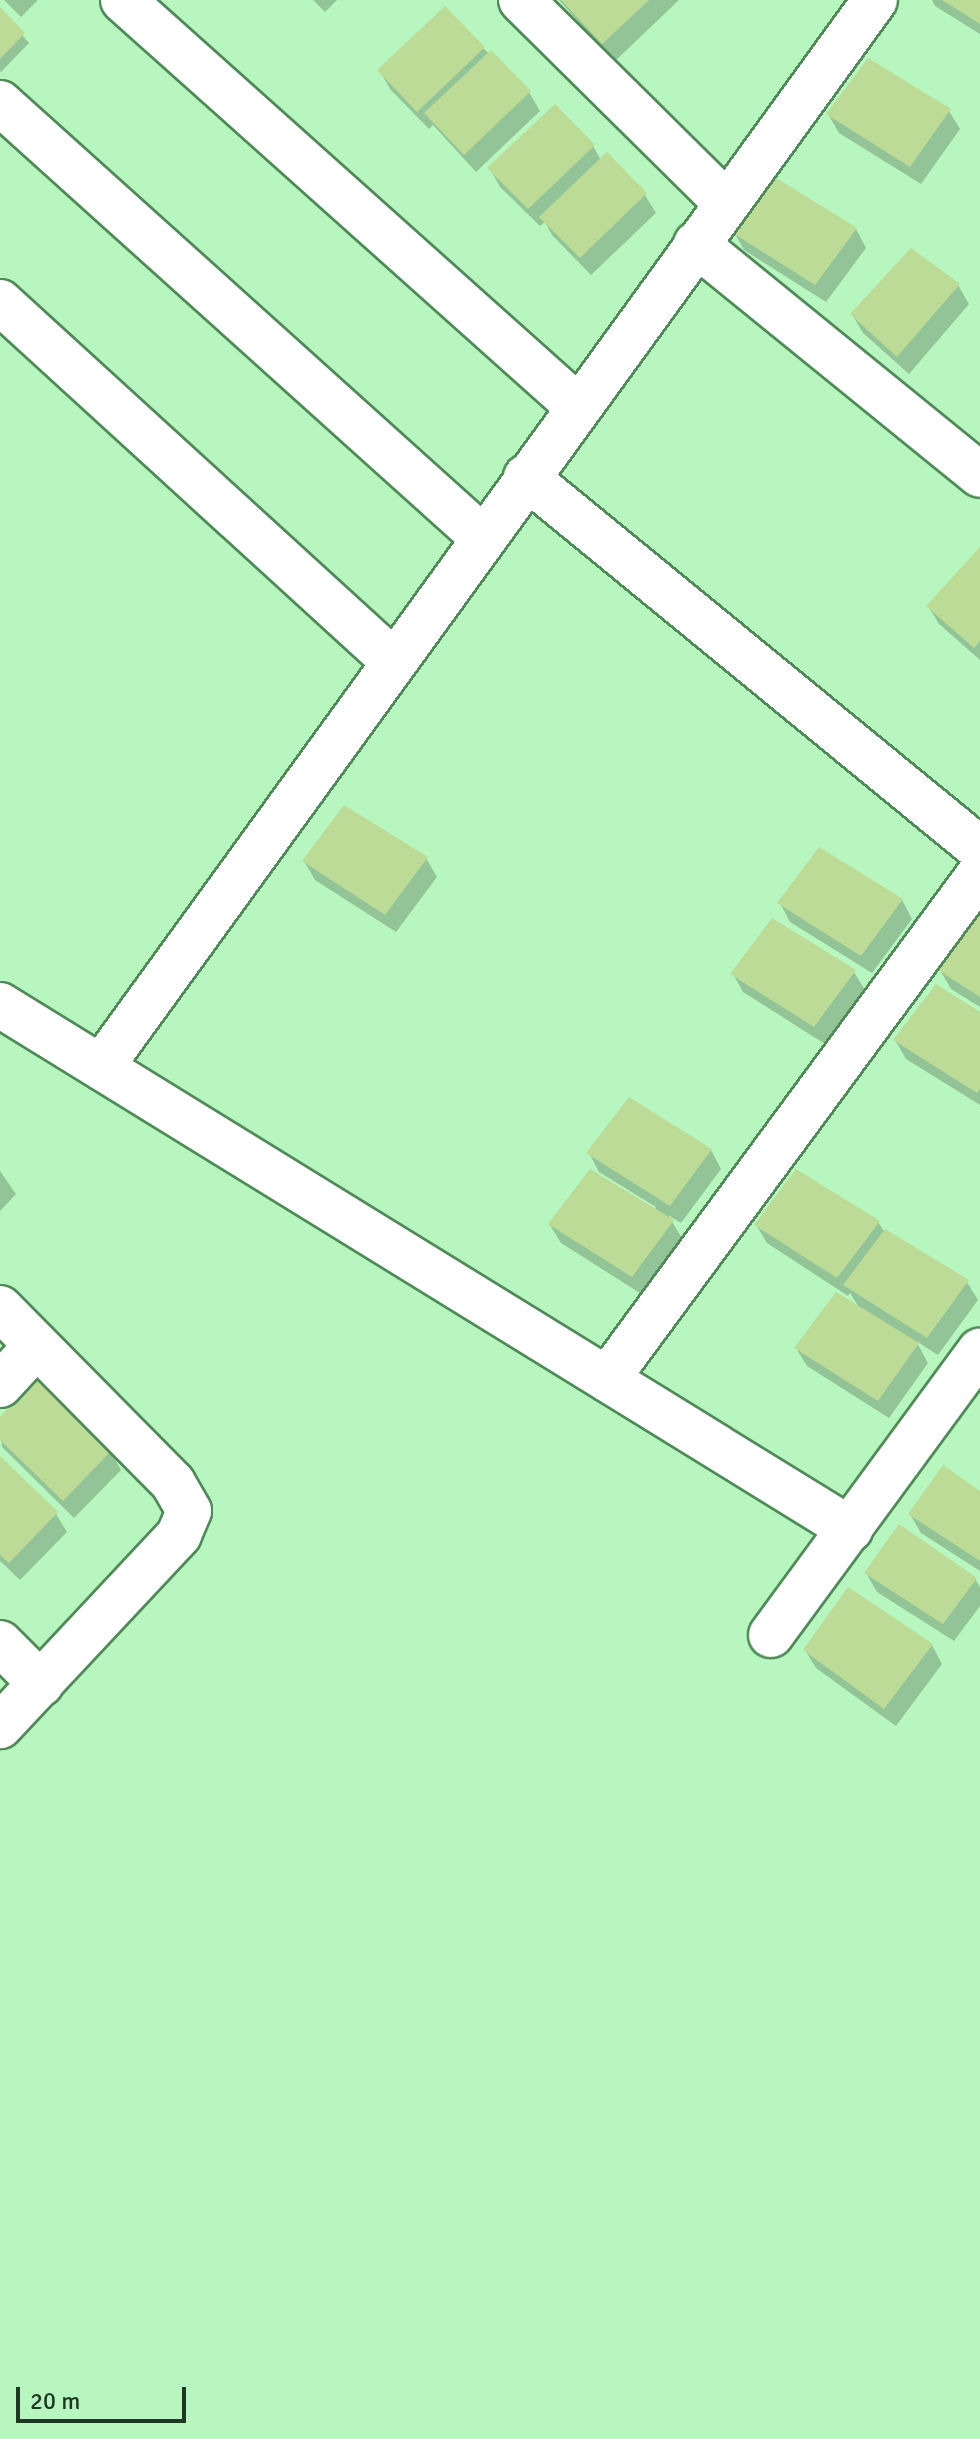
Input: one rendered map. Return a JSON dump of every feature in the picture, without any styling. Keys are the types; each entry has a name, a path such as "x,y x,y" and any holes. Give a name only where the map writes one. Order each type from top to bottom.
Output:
{"street":[{"path":"123,0 578,407"},
{"path":"521,0 726,203"},
{"path":"101,1067 482,537 875,0"},
{"path":"0,103 482,537"},
{"path":"696,244 980,475"},
{"path":"1,304 393,661"},
{"path":"526,477 980,849"},
{"path":"607,1379 980,873"},
{"path":"0,1005 850,1529"},
{"path":"0,1308 173,1483 189,1511 179,1535 0,1726"},
{"path":"0,1385 37,1345"},
{"path":"771,1635 980,1351"},
{"path":"0,1643 41,1684"}],"building":[{"path":"561,0 649,0 602,44"},
{"path":"942,0 980,0 980,24"},
{"path":"445,6 485,47 417,112 377,70"},
{"path":"0,7 25,33 0,59"},
{"path":"491,50 531,91 464,155 424,113"},
{"path":"868,58 951,109 910,167 826,114"},
{"path":"555,104 595,145 528,209 487,168"},
{"path":"607,152 647,193 580,258 539,217"},
{"path":"773,176 857,228 815,285 731,232"},
{"path":"911,248 960,284 897,357 850,314"},
{"path":"980,547 980,641 974,648 926,606"},
{"path":"344,805 428,857 385,915 302,861"},
{"path":"819,847 903,899 861,956 777,903"},
{"path":"980,915 980,997 938,970"},
{"path":"772,918 856,970 814,1027 730,974"},
{"path":"936,984 980,1012 980,1089 977,1093 893,1040"},
{"path":"629,1097 712,1149 670,1206 586,1153"},
{"path":"590,1169 674,1220 632,1277 548,1224"},
{"path":"796,1169 880,1221 837,1278 754,1225"},
{"path":"885,1229 969,1280 927,1338 843,1285"},
{"path":"836,1292 919,1343 878,1401 794,1348"},
{"path":"37,1377 112,1450 63,1501 0,1440 0,1417"},
{"path":"0,1456 58,1512 9,1563 0,1555"},
{"path":"943,1465 980,1491 980,1561 908,1514"},
{"path":"899,1524 977,1578 943,1624 864,1573"},
{"path":"848,1587 933,1644 884,1709 803,1650"}]}
